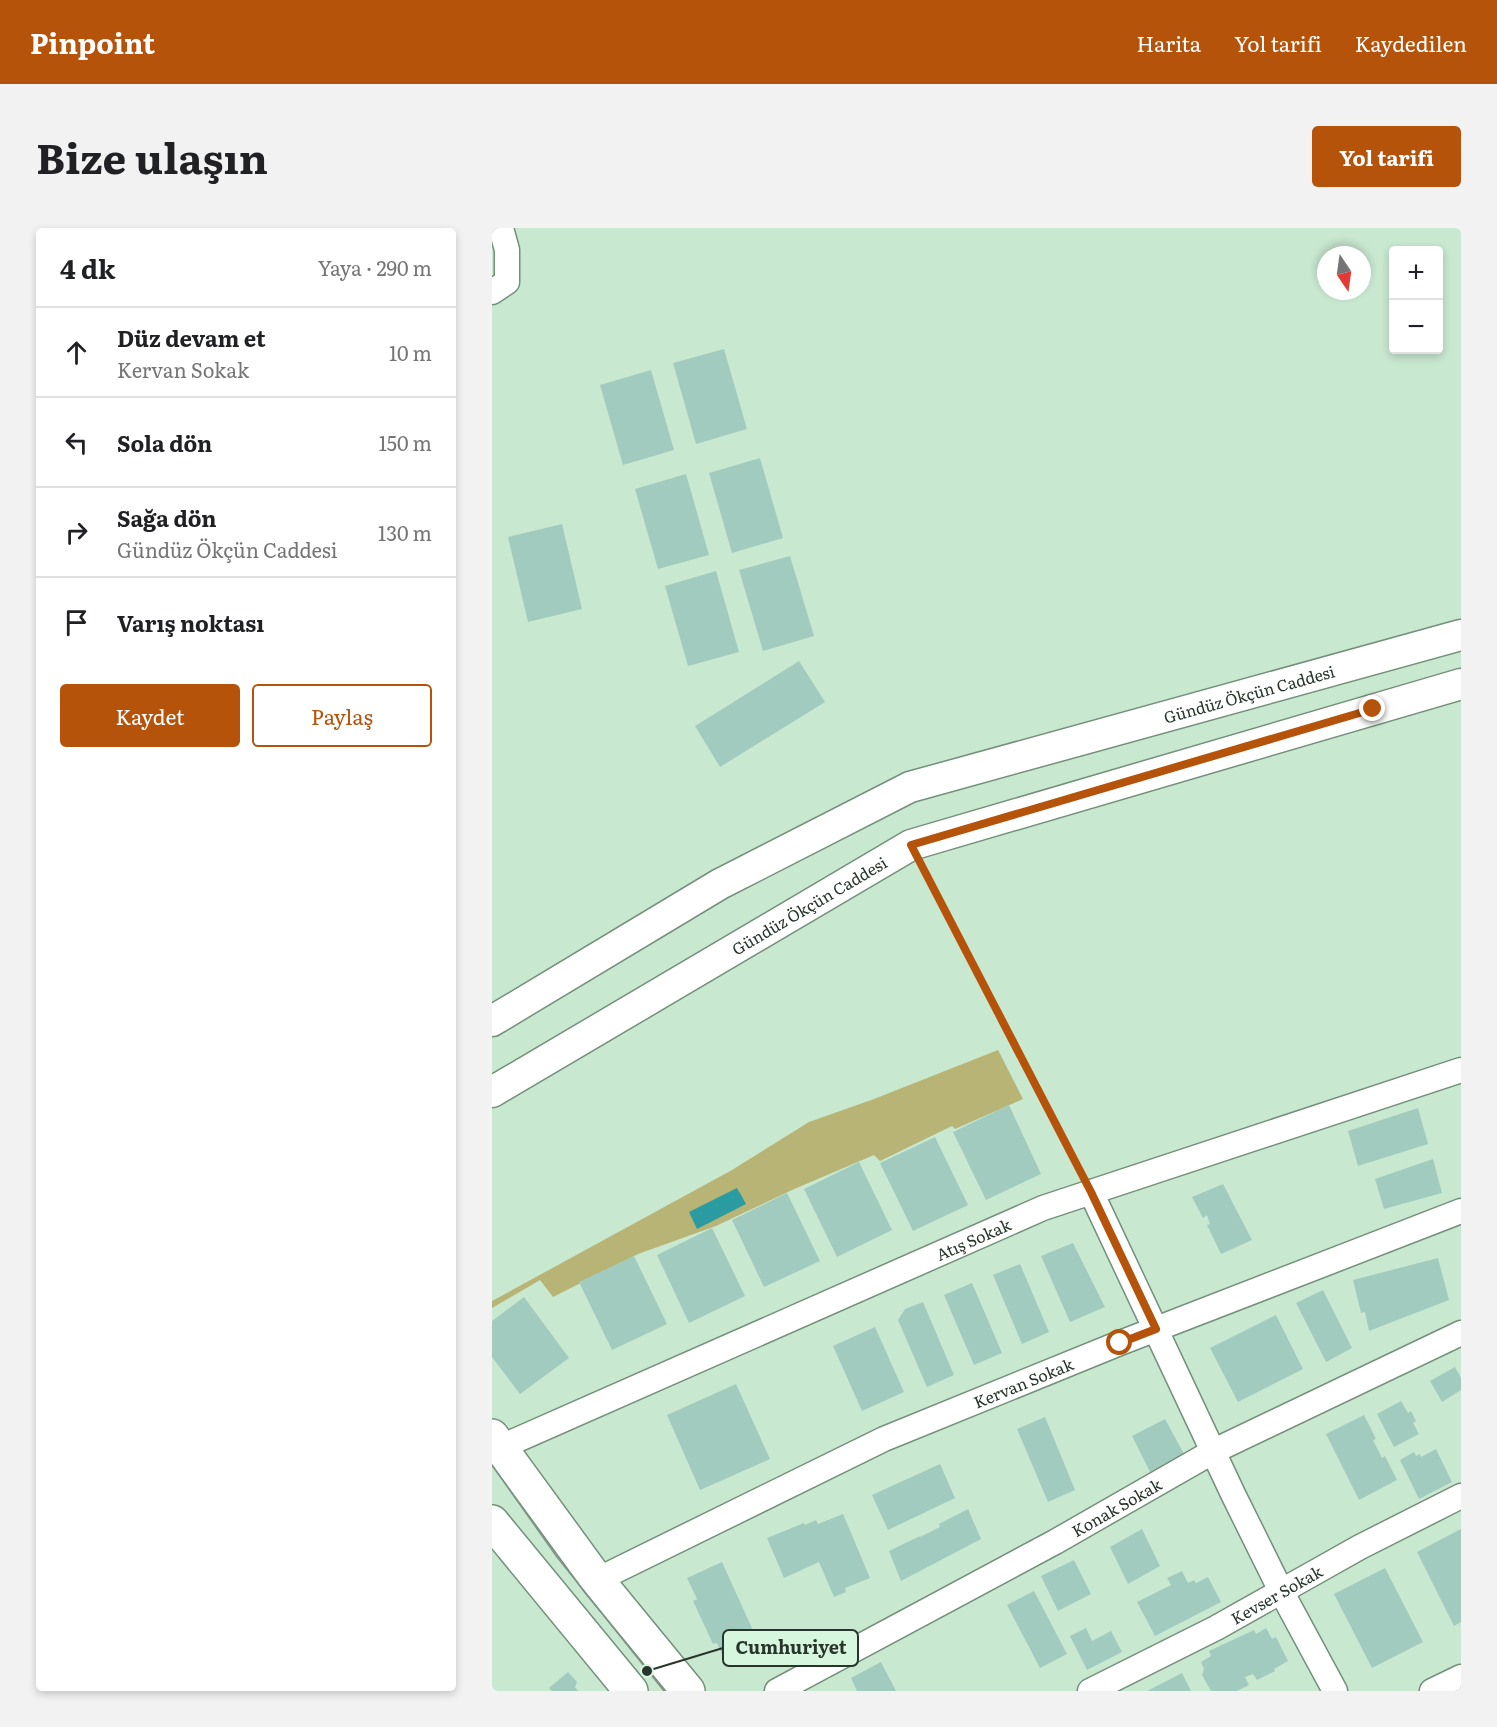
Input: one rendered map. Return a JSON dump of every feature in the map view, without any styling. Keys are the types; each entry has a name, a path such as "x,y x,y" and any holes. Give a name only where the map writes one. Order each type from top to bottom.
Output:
{"main road":[{"path":"496,1441 597,1580 688,1691"},
{"path":"492,1523 631,1691"}],"street":[{"path":"492,292 507,282 507,250 501,228"},
{"name":"Gündüz Ökçün Caddesi","path":"492,1021 720,884 910,787 1461,635"},
{"name":"Gündüz Ökçün Caddesi","path":"492,1092 911,845 1461,684"},
{"name":"Atış Sokak","path":"496,1441 1022,1218 1091,1192 1461,1070"},
{"path":"1091,1192 1233,1494 1281,1591 1335,1691"},
{"name":"Kervan Sokak","path":"597,1580 884,1439 1156,1329 1461,1211"},
{"name":"Konak Sokak","path":"777,1691 1055,1542 1214,1451 1461,1333"},
{"name":"Kevser Sokak","path":"1090,1691 1216,1628 1360,1547 1461,1496"},
{"path":"1432,1691 1461,1677"}],"path":[{"path":"911,845 1091,1192"}],"shaded area":[{"path":"998,1050 1023,1099 955,1129 952,1126 880,1161 874,1155 716,1226 638,1254 553,1297 540,1280 492,1308 492,1301 732,1170 809,1122"}],"water":[{"path":"737,1188 746,1204 697,1229 689,1212"}],"building":[{"path":"724,349 747,429 696,444 673,363"},
{"path":"651,370 674,450 623,465 600,385"},
{"path":"760,458 783,538 732,553 709,473"},
{"path":"686,474 709,555 658,569 635,489"},
{"path":"562,524 582,609 528,622 508,537"},
{"path":"790,556 814,636 763,651 739,570"},
{"path":"716,571 739,652 688,666 665,586"},
{"path":"799,661 825,702 720,767 695,726"},
{"path":"1009,1105 1041,1174 986,1200 953,1132"},
{"path":"1418,1108 1428,1144 1358,1166 1348,1131"},
{"path":"935,1137 968,1205 913,1231 880,1163"},
{"path":"1433,1159 1442,1193 1384,1209 1375,1179"},
{"path":"859,1162 892,1230 837,1257 804,1189"},
{"path":"1223,1184 1252,1240 1221,1254 1207,1225 1210,1224 1207,1215 1203,1218 1192,1197"},
{"path":"787,1193 820,1261 764,1287 732,1220"},
{"path":"712,1228 745,1296 689,1323 657,1255"},
{"path":"1073,1243 1105,1307 1070,1322 1041,1256"},
{"path":"634,1256 667,1324 612,1350 579,1282"},
{"path":"1438,1258 1449,1300 1369,1331 1365,1312 1361,1313 1353,1280"},
{"path":"1020,1264 1049,1332 1022,1344 993,1275"},
{"path":"972,1283 1002,1353 974,1365 944,1295"},
{"path":"1323,1290 1352,1348 1326,1362 1296,1303"},
{"path":"524,1297 569,1358 520,1394 492,1357 492,1321"},
{"path":"923,1302 954,1375 927,1387 898,1320 905,1309"},
{"path":"1276,1315 1303,1369 1238,1402 1210,1348"},
{"path":"875,1327 904,1392 862,1411 833,1346"},
{"path":"1455,1367 1461,1378 1461,1390 1442,1402 1430,1381"},
{"path":"736,1384 770,1459 700,1490 667,1415"},
{"path":"1401,1401 1408,1413 1411,1411 1416,1421 1413,1423 1419,1434 1394,1447 1377,1414"},
{"path":"1364,1415 1376,1439 1373,1440 1382,1458 1385,1456 1397,1480 1359,1500 1326,1434"},
{"path":"1045,1417 1075,1490 1048,1502 1017,1429"},
{"path":"1165,1419 1184,1454 1150,1472 1132,1436"},
{"path":"1436,1449 1452,1482 1419,1499 1400,1460 1414,1452 1416,1456 1420,1454 1421,1457"},
{"path":"940,1464 955,1498 888,1530 872,1495"},
{"path":"968,1509 981,1539 901,1581 889,1551 940,1527 939,1524"},
{"path":"843,1514 870,1578 845,1588 846,1592 834,1597 819,1562 784,1578 767,1538 804,1523 805,1525 816,1520 818,1524"},
{"path":"1142,1529 1160,1566 1128,1584 1110,1547"},
{"path":"1461,1529 1461,1622 1454,1626 1417,1552"},
{"path":"1074,1560 1091,1594 1058,1611 1041,1576"},
{"path":"722,1562 761,1648 726,1664 717,1643 713,1644 693,1601 697,1599 687,1578"},
{"path":"1385,1568 1423,1642 1372,1668 1334,1594"},
{"path":"1182,1571 1188,1583 1194,1580 1196,1583 1208,1577 1221,1602 1155,1636 1137,1602 1171,1585 1167,1578"},
{"path":"1034,1591 1067,1654 1040,1668 1007,1605"},
{"path":"1086,1628 1092,1641 1111,1631 1122,1652 1087,1670 1070,1636"},
{"path":"1266,1628 1272,1639 1276,1637 1288,1661 1257,1680 1253,1674 1245,1677 1249,1685 1237,1691 1211,1691 1202,1675 1204,1669 1201,1662 1211,1656 1209,1651 1254,1630 1256,1634"},
{"path":"881,1662 896,1691 857,1691 851,1678"},
{"path":"568,1672 577,1682 575,1687 578,1691 552,1691 549,1688"},
{"path":"1182,1673 1191,1691 1147,1691"}],"tram line":[{"path":"492,1465 557,1557 664,1691"}],"place":[{"name":"Cumhuriyet","path":"647,1671"}],"route":[{"path":"1120,1343 1156,1329 1091,1192 911,845 1373,709"}]}
